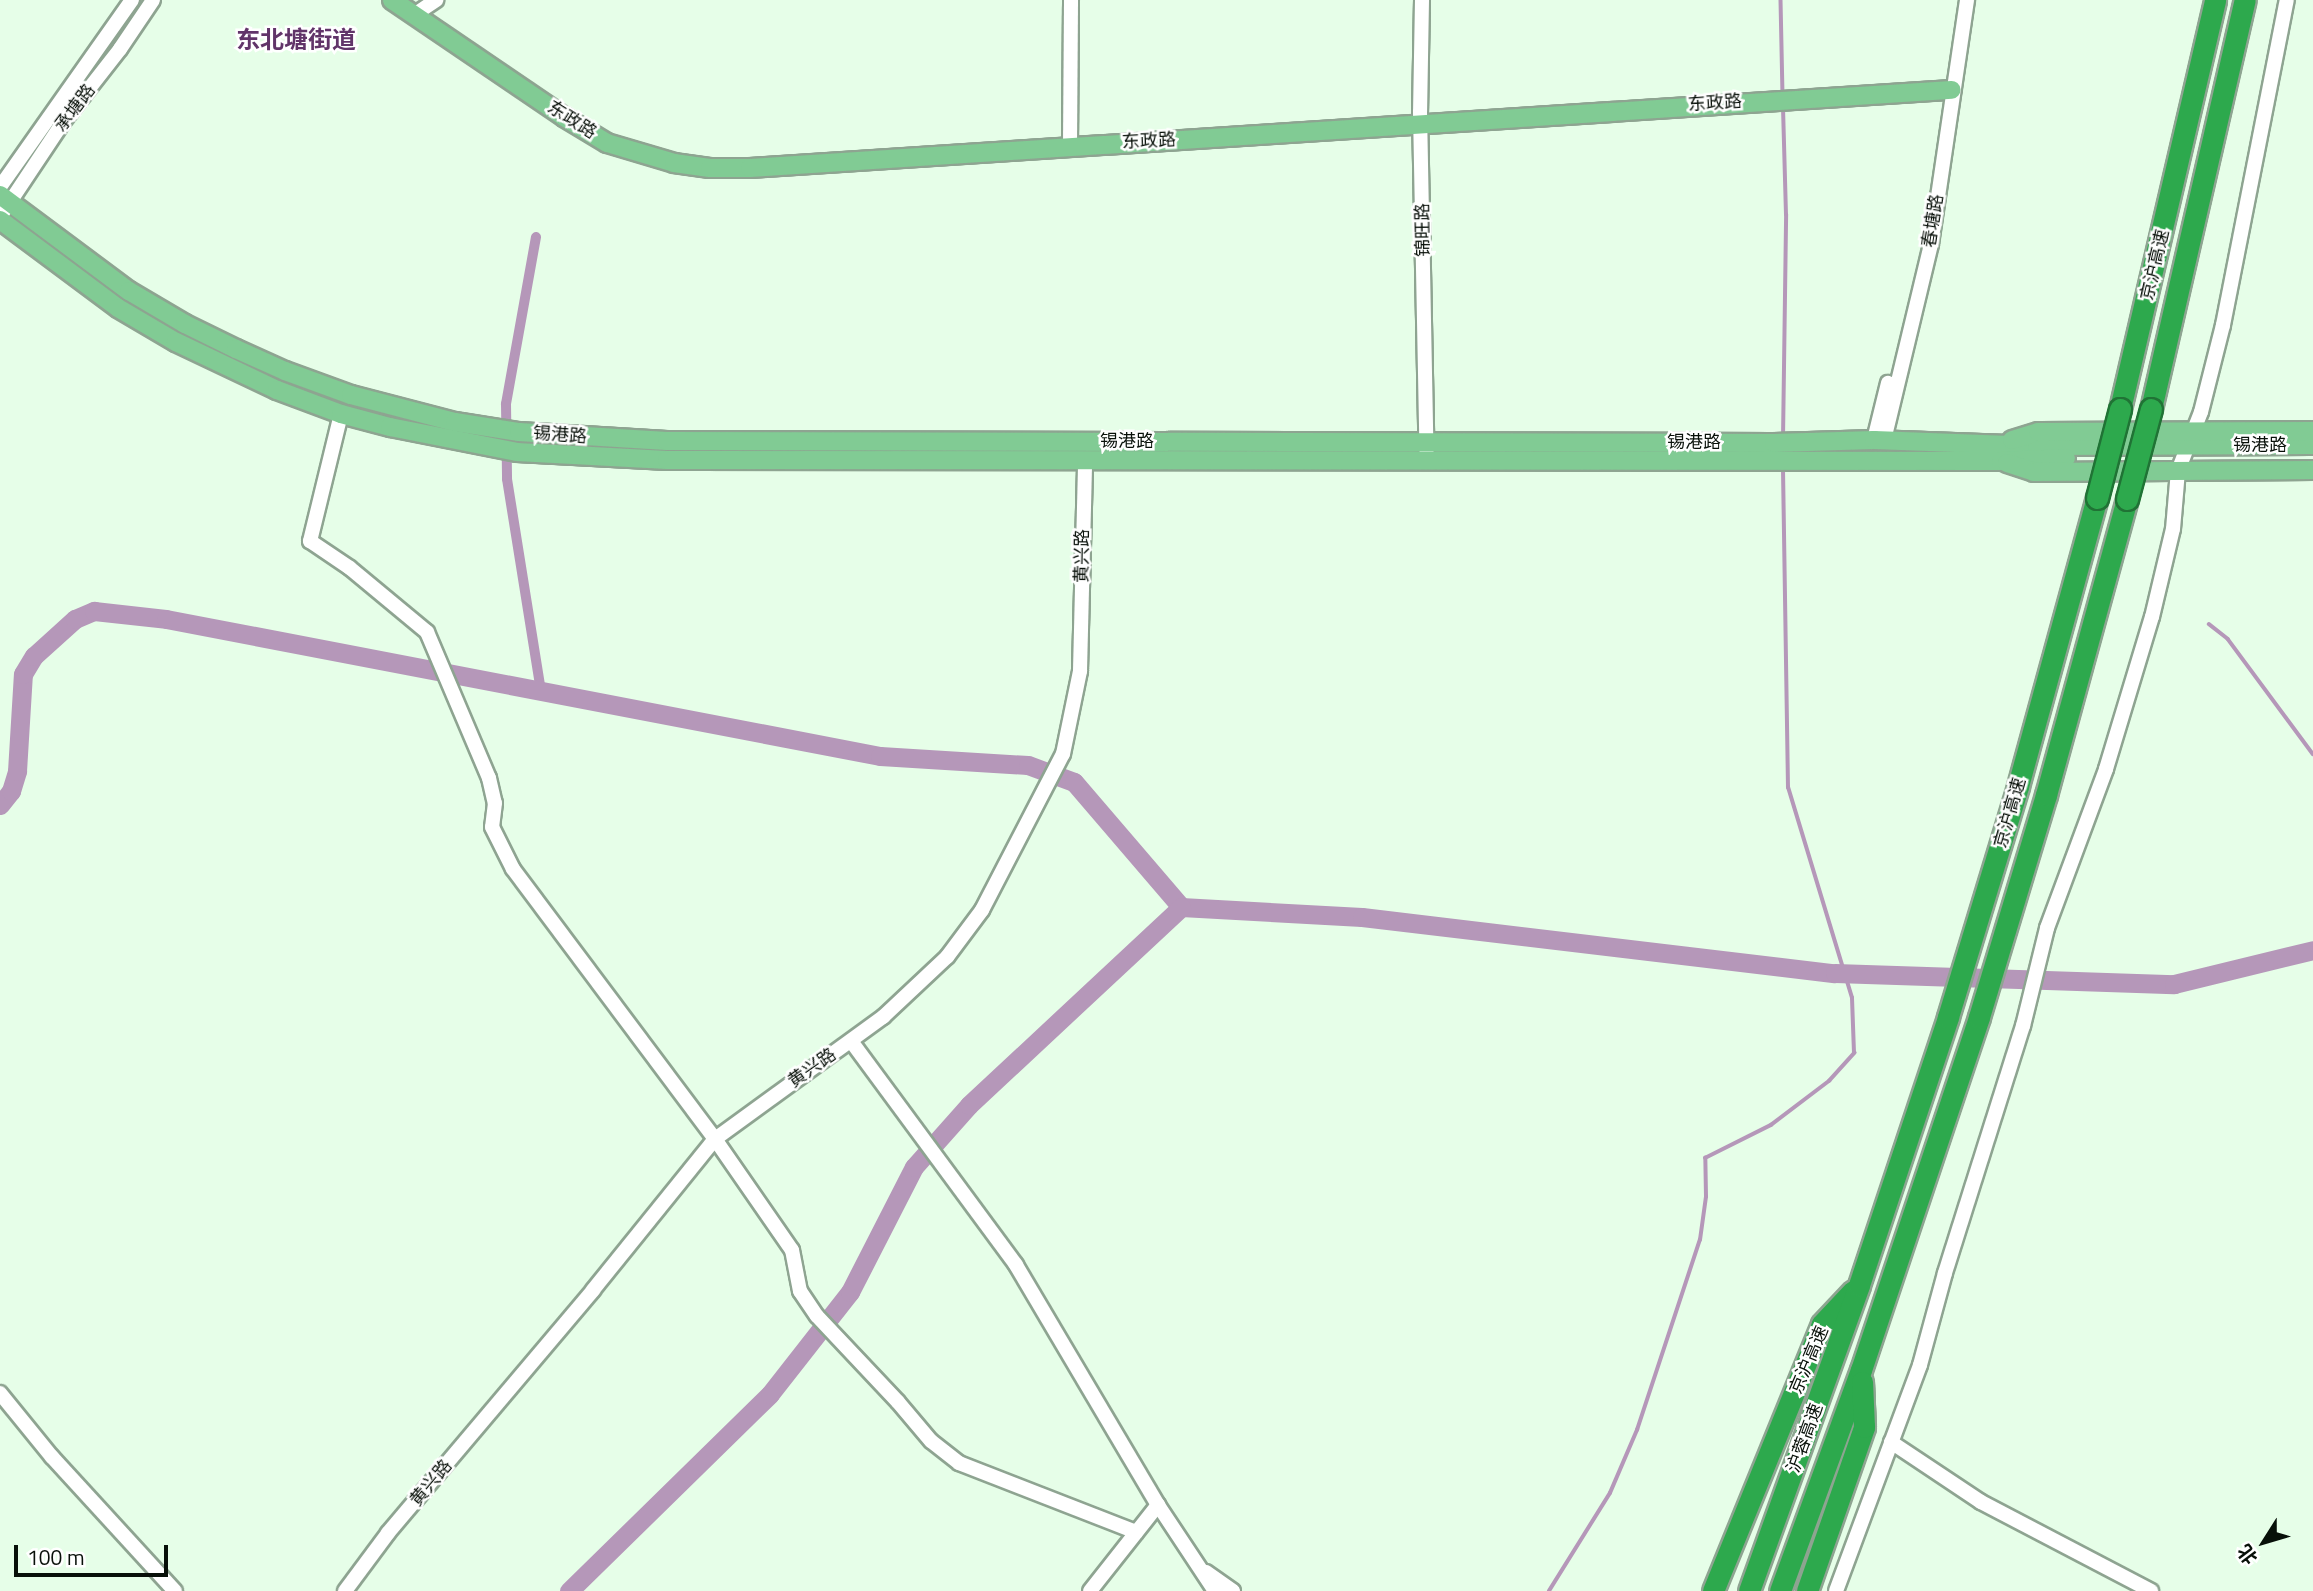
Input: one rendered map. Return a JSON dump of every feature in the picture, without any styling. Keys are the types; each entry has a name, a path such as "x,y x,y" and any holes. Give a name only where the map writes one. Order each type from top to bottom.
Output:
{"highway":[{"name":"京沪高速","path":"1713,1591 1822,1324 1859,1285 1948,1017 2097,498 2215,0"},
{"name":"京沪高速","path":"1807,1591 1864,1427 1861,1370 2006,930 2127,499 2151,409 2245,0"},
{"name":"沪蓉高速","path":"1749,1591 1859,1285"},
{"name":"沪蓉高速","path":"1780,1591 1861,1370"}],"main road":[{"name":"东政路","path":"392,0 421,6 611,133 674,152 747,157 1069,141 1948,84"},
{"name":"锡港路","path":"2,204 118,308 176,342 277,390 341,414 517,452 644,460 1085,461 1793,461 2001,452"},
{"name":"锡港路","path":"2,204 129,291 185,324 285,371 351,395 455,422 519,432 667,441 1793,443 1879,440 2001,452"},
{"path":"2001,452 2035,472 2313,431"},
{"path":"2001,452 2038,432 2313,470"},
{"name":"锡港路","path":"2185,451 2313,445"},
{"name":"锡港路","path":"2185,451 2313,457"}],"street":[{"name":"承塘路","path":"2,204 132,0"},
{"name":"承塘路","path":"2,204 120,49 153,0"},
{"path":"1069,141 1071,0"},
{"name":"锦旺路","path":"1422,0 1420,117 1427,461"},
{"name":"春塘路","path":"1879,440 1931,244 1958,0"},
{"name":"春塘路","path":"1948,84 1967,0"},
{"path":"1836,1591 1920,1365 2031,997 2047,928 2106,769 2152,617 2173,529 2185,451 2223,325 2287,0"},
{"path":"341,414 310,541 350,568 427,632 436,647 447,684 489,778 495,803 492,827 513,869 715,1139 792,1250 800,1292 817,1316 931,1441 959,1463 1136,1532"},
{"name":"黄兴路","path":"345,1591 388,1534 593,1290 715,1139 883,1017 947,957 982,910 1063,754 1080,671 1085,461"},
{"path":"851,1041 1016,1265 1158,1505 1215,1591"},
{"path":"0,1393 52,1457 174,1591"},
{"path":"1891,1442 1981,1502 2151,1591"},
{"path":"1090,1591 1158,1505"},
{"path":"1199,1568 1233,1591"}],"waterway":[{"path":"1781,0 1783,96"},
{"path":"1783,107 1786,215 1783,439"},
{"path":"536,237 506,404 507,479 541,691"},
{"path":"1549,1591 1610,1493 1637,1430 1700,1240 1706,1197 1705,1158 1771,1125 1829,1081 1854,1053 1852,998 1788,788 1783,468"},
{"path":"0,805 11,791 17,771 23,674 34,656 75,619 94,611 166,619 880,756 1028,765 1074,782 1181,907 1362,917 1835,973 2174,984 2313,950"},
{"path":"2209,624 2228,639 2313,754"},
{"path":"569,1591 770,1394 850,1292 914,1167 969,1105 1181,907"}],"district":[{"name":"东北塘街道","path":"296,40"}]}
